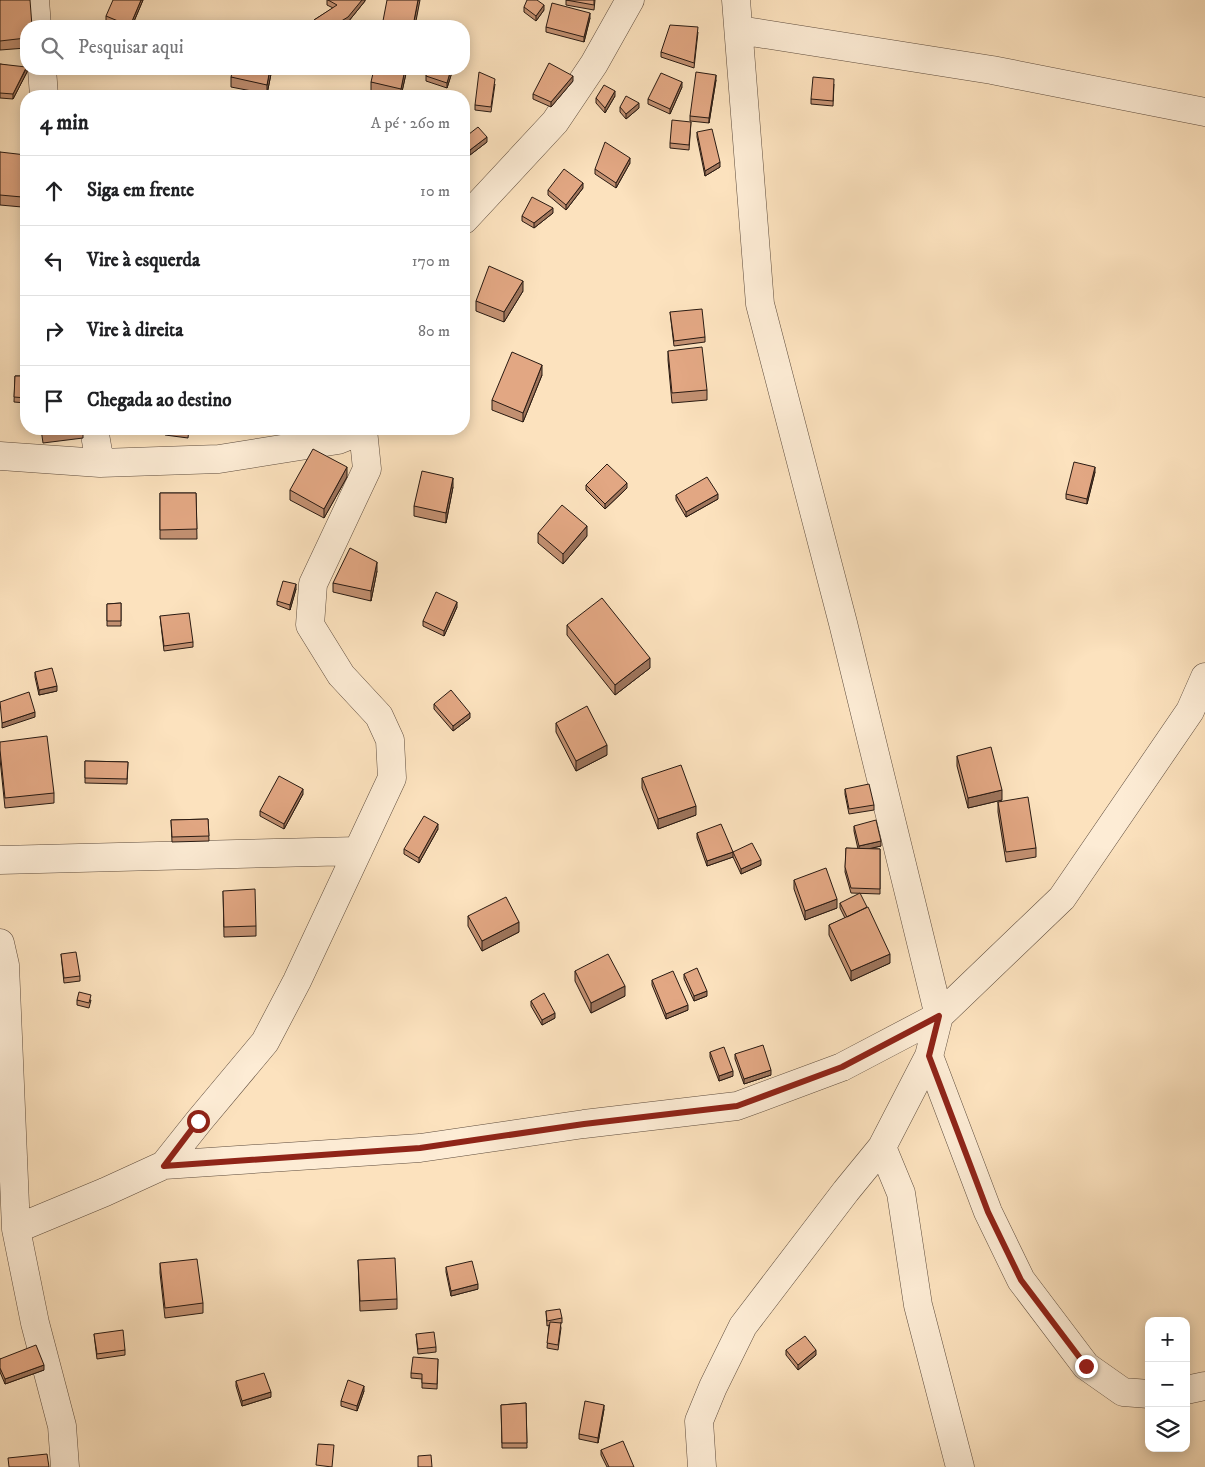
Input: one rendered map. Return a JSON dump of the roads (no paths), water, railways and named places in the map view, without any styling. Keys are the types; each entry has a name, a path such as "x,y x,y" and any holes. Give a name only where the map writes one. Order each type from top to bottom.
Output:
{"street":[{"path":"34,0 37,20"},
{"path":"470,214 555,122 594,64 630,0"},
{"path":"702,1467 699,1421 743,1326 882,1146 929,1056 939,1016 843,623 760,304 736,0"},
{"path":"739,30 992,70 1205,112"},
{"path":"42,75 44,90"},
{"path":"95,435 100,463"},
{"path":"0,456 100,463 219,459 338,440 350,435"},
{"path":"164,1166 198,1121 265,1042 297,981 392,778 390,740 379,716 341,675 310,625 313,584 367,468 364,435"},
{"path":"16,1230 164,1166 420,1148 584,1124 737,1106 842,1067 939,1016 1062,898 1197,710 1205,677"},
{"path":"0,860 358,851"},
{"path":"2,958 16,1230 35,1323 62,1426 65,1467"},
{"path":"929,1056 988,1212 1021,1280 1086,1366 1123,1392 1145,1394"},
{"path":"882,1146 901,1193 918,1305 960,1467"},
{"path":"1190,1389 1205,1386"}]}
